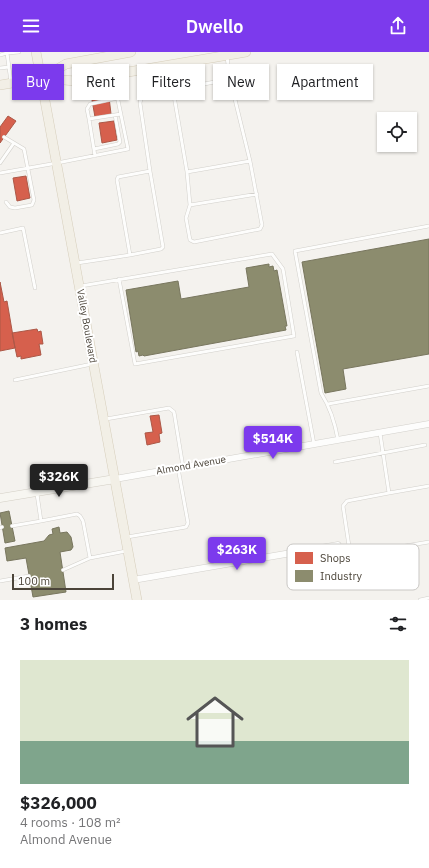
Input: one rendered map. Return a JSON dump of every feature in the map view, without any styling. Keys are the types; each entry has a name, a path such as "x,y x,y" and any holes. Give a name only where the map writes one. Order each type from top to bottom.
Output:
{"main road":[{"name":"Valley Boulevard","path":"36,52 39,64"},
{"path":"64,65 118,53 131,52"},
{"path":"129,72 246,52"},
{"path":"0,85 11,84"},
{"name":"Valley Boulevard","path":"46,100 137,600"}],"street":[{"name":"Almond Avenue","path":"0,498 429,424"},
{"path":"133,580 287,554"}],"lane":[{"path":"0,55 19,52"},
{"path":"7,53 11,84"},
{"path":"226,55 228,64"},
{"path":"0,68 9,67"},
{"path":"95,156 87,109 90,104 109,100"},
{"path":"0,173 128,149 118,100"},
{"path":"75,263 130,255 161,249 163,247 150,171 141,100"},
{"path":"175,100 187,172 190,205 186,218 190,240 194,242 260,229 262,225 250,161 235,100"},
{"path":"89,119 121,114"},
{"path":"94,149 118,144 120,142 114,115"},
{"path":"4,137 24,149 34,200 32,205 14,208 10,207 6,202"},
{"path":"0,163 14,144"},
{"path":"187,172 250,161"},
{"path":"130,255 117,180 118,177 150,171"},
{"path":"190,205 257,194"},
{"path":"338,440 336,427 328,404 320,393 295,251 429,226"},
{"path":"0,232 24,228 35,288"},
{"path":"80,287 119,279 272,254 283,269 294,336 135,364 119,279"},
{"path":"297,352 314,444"},
{"path":"15,380 94,364"},
{"path":"328,404 429,386"},
{"path":"104,420 169,408 174,412 188,523 186,527 125,538"},
{"path":"380,433 389,493"},
{"path":"336,462 425,445"},
{"path":"349,544 343,506 347,501 429,486"},
{"path":"37,492 41,521"},
{"path":"12,526 77,514 83,521 90,558"},
{"path":"417,544 429,542"},
{"path":"62,570 90,558 128,551"},
{"path":"0,581 29,576"},
{"path":"420,600 429,598"}],"building: Shops":[{"path":"92,100 109,100 111,114 95,117"},
{"path":"8,116 16,121 0,143 0,127"},
{"path":"114,121 117,140 102,143 99,123"},
{"path":"26,176 30,198 17,201 13,178"},
{"path":"0,282 4,302 7,301 15,348 0,351"},
{"path":"37,329 38,332 41,331 43,344 39,344 41,355 21,359 21,356 17,357 12,333"},
{"path":"159,415 162,433 159,434 160,442 147,445 145,433 153,432 150,416"}],"building: Industry":[{"path":"429,239 429,354 343,369 346,389 325,393 302,262"},
{"path":"269,264 269,267 273,266 274,271 277,270 287,326 285,326 286,330 144,356 139,356 138,351 136,352 126,290 178,281 181,299 249,287 246,268"},
{"path":"9,511 15,541 5,543 0,513"},
{"path":"59,527 60,533 67,532 71,537 73,547 71,550 60,552 66,592 33,597 26,558 7,561 5,548 44,541 49,535 53,534 52,529"}]}
